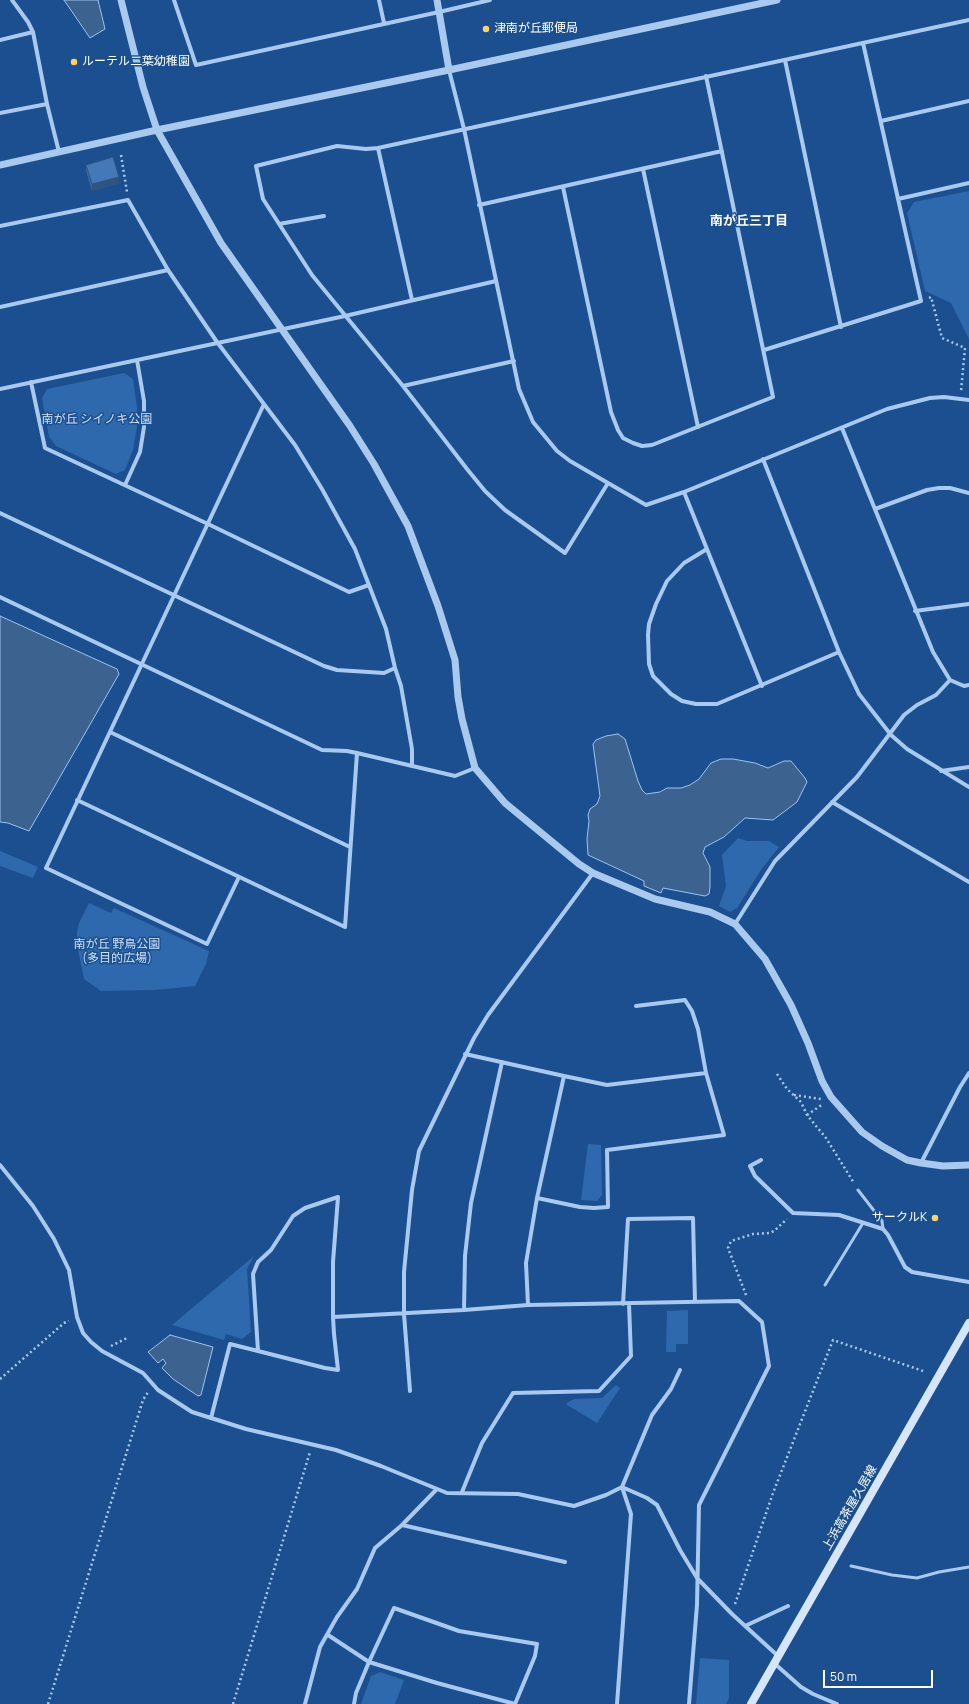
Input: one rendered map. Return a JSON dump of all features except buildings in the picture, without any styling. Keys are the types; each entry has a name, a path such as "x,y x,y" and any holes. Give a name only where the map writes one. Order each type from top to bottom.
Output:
{"main road":[{"name":"上浜高茶屋久居線","path":"751,1704 969,1323"}],"street":[{"path":"12,0 28,22 33,32 47,104 59,152"},
{"path":"121,0 143,87 157,130 221,243 350,426 377,470 408,526 438,606 455,660 458,697 462,719 475,768 505,803 573,860 593,874 654,899 710,912 735,924 758,950 776,979 806,1037 822,1081 830,1096 847,1117 862,1132 882,1146 901,1156 921,1163 943,1166 969,1165"},
{"path":"174,0 196,65 490,0"},
{"path":"379,0 384,23"},
{"path":"436,0 449,70 464,129 519,389 533,422 557,451 570,461 646,505 684,492 887,409 916,401 944,397 969,400"},
{"path":"0,165 157,130 777,0"},
{"path":"608,483 565,553 505,510 485,490 403,386 312,275 262,199 256,166 337,146 366,149 378,148 969,20"},
{"path":"0,40 33,32"},
{"path":"764,350 842,327 921,301 863,43"},
{"path":"785,60 842,327"},
{"path":"563,187 611,412 623,438 642,446 652,445 773,398 706,76"},
{"path":"881,121 969,101"},
{"path":"0,113 47,104"},
{"path":"378,148 412,300"},
{"path":"479,205 643,170 722,151"},
{"path":"643,170 698,427"},
{"path":"898,198 969,183"},
{"path":"0,226 128,200 168,270 217,342 295,445 322,489 355,549 386,629 395,668 401,686 412,749 412,765"},
{"path":"279,224 324,216"},
{"path":"0,307 168,270"},
{"path":"0,389 345,316 496,281"},
{"path":"125,486 140,452 144,427 144,401 137,360"},
{"path":"403,386 514,361"},
{"path":"31,382 45,448 350,592 369,585"},
{"path":"239,877 207,944 46,868 264,404"},
{"path":"842,428 915,611 933,652 950,680 964,686 969,685"},
{"path":"763,459 839,652 859,694 890,735 941,771 969,787"},
{"path":"875,509 911,495 939,488 950,488 969,493"},
{"path":"684,492 762,686"},
{"path":"0,513 324,666 338,670 384,673 395,668"},
{"path":"707,549 684,563 674,572 662,590 649,624 649,664 654,676 671,694 682,701 696,704 717,704 839,652"},
{"path":"0,598 322,750 357,753 455,776 475,768"},
{"path":"915,611 969,604"},
{"path":"735,924 762,879 775,861 857,777 904,715 917,705 936,695 950,680"},
{"path":"110,732 350,847"},
{"path":"77,800 345,927 357,753"},
{"path":"941,771 969,767"},
{"path":"832,802 969,882"},
{"path":"410,1391 404,1314 404,1272 412,1190 420,1151 465,1054 488,1015 593,874"},
{"path":"537,1198 580,1207 608,1207 607,1150 724,1135 706,1073 698,1029 692,1011 685,1000 636,1006"},
{"path":"465,1054 607,1085 706,1073"},
{"path":"464,1310 465,1256 471,1202 502,1062"},
{"path":"921,1163 960,1087 969,1073"},
{"path":"528,1305 526,1263 537,1198 564,1076"},
{"path":"761,1160 750,1166 755,1176 793,1213 835,1214 883,1230 888,1235 905,1266 912,1272 969,1282"},
{"path":"0,1165 32,1206 54,1239 69,1270 76,1317 83,1333 102,1351 144,1373 158,1390 192,1412 246,1429 336,1450 381,1466 436,1490 446,1493 462,1492 479,1495 518,1494 574,1506 606,1495 622,1487 652,1415 671,1389 680,1370"},
{"path":"212,1418 230,1344 325,1368 338,1370 333,1316 334,1262 338,1197 305,1208 293,1216 271,1250 258,1262 253,1274 258,1351"},
{"path":"623,1304 628,1219 693,1218 695,1302"},
{"path":"333,1316 404,1314 528,1305 739,1301 762,1322 769,1366 699,1505 697,1605 689,1704"},
{"path":"462,1492 482,1443 514,1393 599,1392 631,1356 629,1304"},
{"path":"622,1487 657,1504 680,1550 697,1578 745,1626 800,1687 837,1704"},
{"path":"618,1704 631,1514 622,1487"},
{"path":"305,1704 320,1646 328,1635 337,1617 358,1589 375,1548 402,1525 436,1490"},
{"path":"402,1525 566,1562"},
{"path":"745,1626 788,1606"},
{"path":"328,1635 369,1662 515,1704 535,1656 537,1644 459,1630 394,1608 369,1662 356,1693 354,1704"}],"lane":[{"path":"858,1190 882,1221 883,1230"},
{"path":"825,1285 863,1223"},
{"path":"851,1566 892,1575 917,1578 969,1567"}],"path":[{"path":"121,155 128,200"},
{"path":"921,301 931,297 942,338 965,348 961,399"},
{"path":"778,1074 787,1089 801,1102 807,1115 826,1138 858,1190"},
{"path":"794,1095 822,1099 830,1096"},
{"path":"807,1115 824,1103 822,1099"},
{"path":"746,1308 746,1295 728,1248 731,1241 753,1234 774,1231 793,1213"},
{"path":"0,1379 64,1323 76,1317"},
{"path":"102,1351 127,1338"},
{"path":"732,1614 773,1493 833,1340 923,1371"},
{"path":"48,1704 143,1400 153,1384"},
{"path":"234,1704 312,1445"}],"green space":[{"path":"969,191 969,339 951,303 925,291 907,213 914,202"},
{"name":"南が丘 シイノキ公園","path":"124,373 133,379 137,407 137,427 133,450 125,470 116,474 56,446 49,437 42,398 47,389"},
{"path":"738,838 747,841 769,841 779,847 761,870 737,908 730,912 719,906 726,886 722,855"},
{"path":"0,851 38,867 33,878 0,866"},
{"name":"南が丘 野鳥公園 (多目的広場)","path":"89,903 111,913 114,908 209,951 206,964 195,986 155,990 101,991 84,979 77,945 77,932 79,923"},
{"path":"588,1144 601,1145 602,1195 597,1201 581,1200"},
{"path":"254,1256 247,1269 251,1332 242,1339 226,1334 224,1340 172,1325"},
{"path":"688,1310 688,1344 676,1344 676,1352 666,1352 667,1311"},
{"path":"616,1385 620,1388 597,1423 567,1405 567,1403 574,1399 602,1398"},
{"path":"700,1658 729,1660 729,1698 726,1704 696,1704"},
{"path":"380,1672 404,1680 395,1704 361,1704 371,1676"}],"shaded area":[{"path":"64,0 98,0 105,29 90,38"},
{"path":"0,616 117,669 119,674 29,831 8,823 0,822"},
{"path":"618,734 625,739 638,781 642,790 646,794 660,792 667,788 681,788 690,785 699,779 711,763 721,759 733,759 755,763 768,768 784,761 791,761 807,782 797,802 773,820 745,818 724,837 705,847 703,853 710,867 709,894 705,896 663,888 661,893 644,886 644,881 588,855 588,815 590,809 597,804 600,796 593,744 596,740 606,736"},
{"path":"170,1335 213,1347 201,1395 198,1396 173,1379 162,1368 166,1363 163,1359 158,1363 148,1352"}],"place":[{"name":"津南が丘郵便局","path":"486,29"},
{"name":"ルーテル二葉幼稚園","path":"74,62"},
{"name":"サークルK","path":"935,1218"}],"district":[{"name":"南が丘三丁目","path":"749,221"}]}
